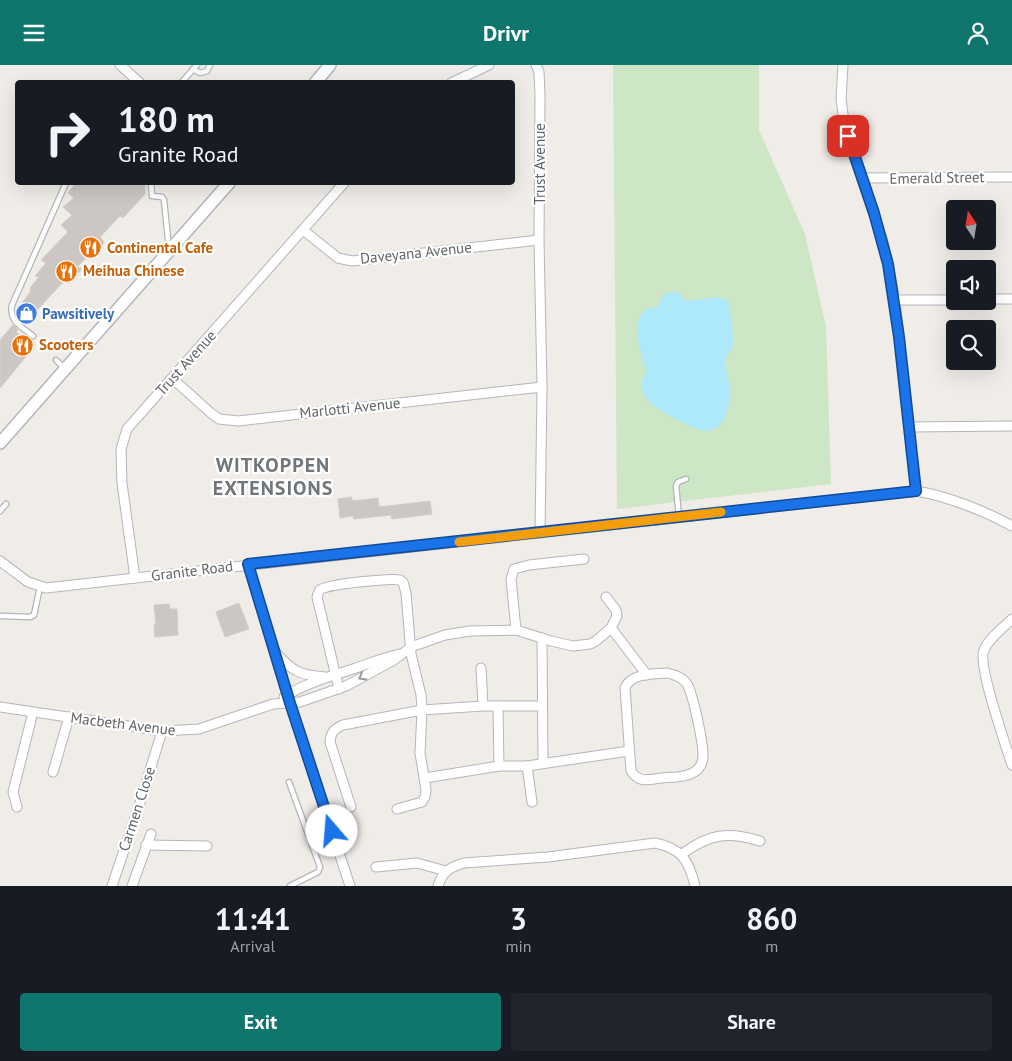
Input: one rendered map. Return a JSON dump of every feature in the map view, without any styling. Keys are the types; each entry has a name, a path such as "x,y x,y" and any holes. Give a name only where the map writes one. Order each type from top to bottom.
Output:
{"street":[{"path":"120,65 137,80"},
{"path":"318,80 330,65"},
{"path":"457,80 489,65"},
{"name":"Trust Avenue","path":"536,65 539,72 540,96 539,240 542,387 540,533"},
{"path":"843,65 841,99 844,121 852,151 882,238 895,300 916,491"},
{"name":"Emerald Street","path":"862,179 1012,177"},
{"path":"0,443 228,185"},
{"name":"Trust Avenue","path":"135,578 122,483 121,449 127,429 342,185"},
{"name":"Daveyana Avenue","path":"303,230 338,258 352,261 539,240"},
{"path":"895,300 946,299"},
{"path":"996,299 1012,299"},
{"name":"Marlotti Avenue","path":"173,379 219,419 238,421 542,387"},
{"path":"910,427 1012,426"},
{"name":"Granite Road","path":"0,561 19,577 46,588 916,491 945,498 1012,526"},
{"path":"516,630 511,579 514,569 528,565 584,559"},
{"path":"248,564 288,699 350,886"},
{"path":"339,689 332,676 318,597 321,589 327,586 400,580 403,582 406,593 411,647 421,695 420,753 426,790 422,802 397,809"},
{"path":"288,699 300,702 339,689 388,664 411,647 445,635 470,631 516,630 542,638 583,646 596,641 611,628 617,613 606,597"},
{"path":"1012,619 988,643 982,655 986,678 1012,765"},
{"path":"611,628 647,675"},
{"path":"542,638 543,763"},
{"path":"274,651 289,667 298,673 332,676"},
{"path":"288,699 295,689 390,656 401,654"},
{"path":"481,668 483,706"},
{"path":"667,673 676,675 688,685 703,756 702,763 697,770 688,775 642,781 634,776 631,771 625,688 631,680 647,675 667,673"},
{"name":"Macbeth Avenue","path":"0,707 162,731 198,729 288,699"},
{"path":"351,807 330,741 334,729 342,725 422,710 483,706 542,706"},
{"path":"498,706 499,766"},
{"path":"16,807 13,792 33,712"},
{"path":"53,772 69,717"},
{"name":"Carmen Close","path":"112,886 162,731"},
{"path":"425,777 499,766 527,766 629,751"},
{"path":"527,766 532,802"},
{"path":"141,886 132,886 150,834"},
{"path":"682,854 692,847 719,836 743,835 760,841"},
{"path":"438,886 440,878 446,871 453,866 464,863 548,857 645,843 667,845 682,854 689,867 694,886"},
{"path":"146,845 207,846"},
{"path":"376,867 417,863 446,871"}],"lane":[{"path":"183,80 195,67 200,73 208,71 210,65"},
{"path":"33,336 14,321 10,313 65,185"},
{"path":"151,185 152,196 158,196 164,200 170,251"},
{"path":"56,360 64,369"},
{"path":"680,517 676,486 681,480 686,479"},
{"path":"0,511 6,504"},
{"path":"0,616 30,617 34,615 40,587"},
{"path":"289,782 320,867 314,875 290,886"}],"green space":[{"path":"613,65 759,65 759,130 805,234 826,327 831,484 617,509"}],"water":[{"path":"676,291 686,301 717,297 727,300 728,304 733,339 732,349 727,355 726,362 730,399 725,418 717,427 708,431 692,427 663,412 649,402 642,388 642,380 647,371 639,344 639,317 646,309 658,307 664,294"}],"building":[{"path":"74,185 145,186 145,194 123,218 120,216 100,237 104,242 99,250 91,243 83,255 85,259 77,267 82,269 69,283 65,280 24,324 16,315 25,306 22,303 31,291 30,288 39,277 35,276 46,263 41,260 68,232 61,225 72,215 63,207 74,198 68,193"},
{"path":"13,325 18,330 16,332 34,347 0,388 0,340"},
{"path":"352,497 352,501 378,498 379,507 430,501 432,514 392,519 391,515 354,519 353,516 340,518 338,499"},
{"path":"239,603 249,629 225,637 216,612"},
{"path":"169,604 170,609 177,609 178,635 155,637 154,605"}],"slow traffic":[{"path":"459,542 721,512"}],"place":[{"name":"Continental Cafe","path":"91,248"},
{"name":"Meihua Chinese","path":"67,271"},
{"name":"Pawsitively","path":"26,314"},
{"name":"Scooters","path":"23,345"}],"district":[{"name":"WITKOPPEN EXTENSIONS","path":"273,476"}],"route":[{"path":"332,831 290,703 248,564 916,491 895,300 882,238 848,136"}]}
